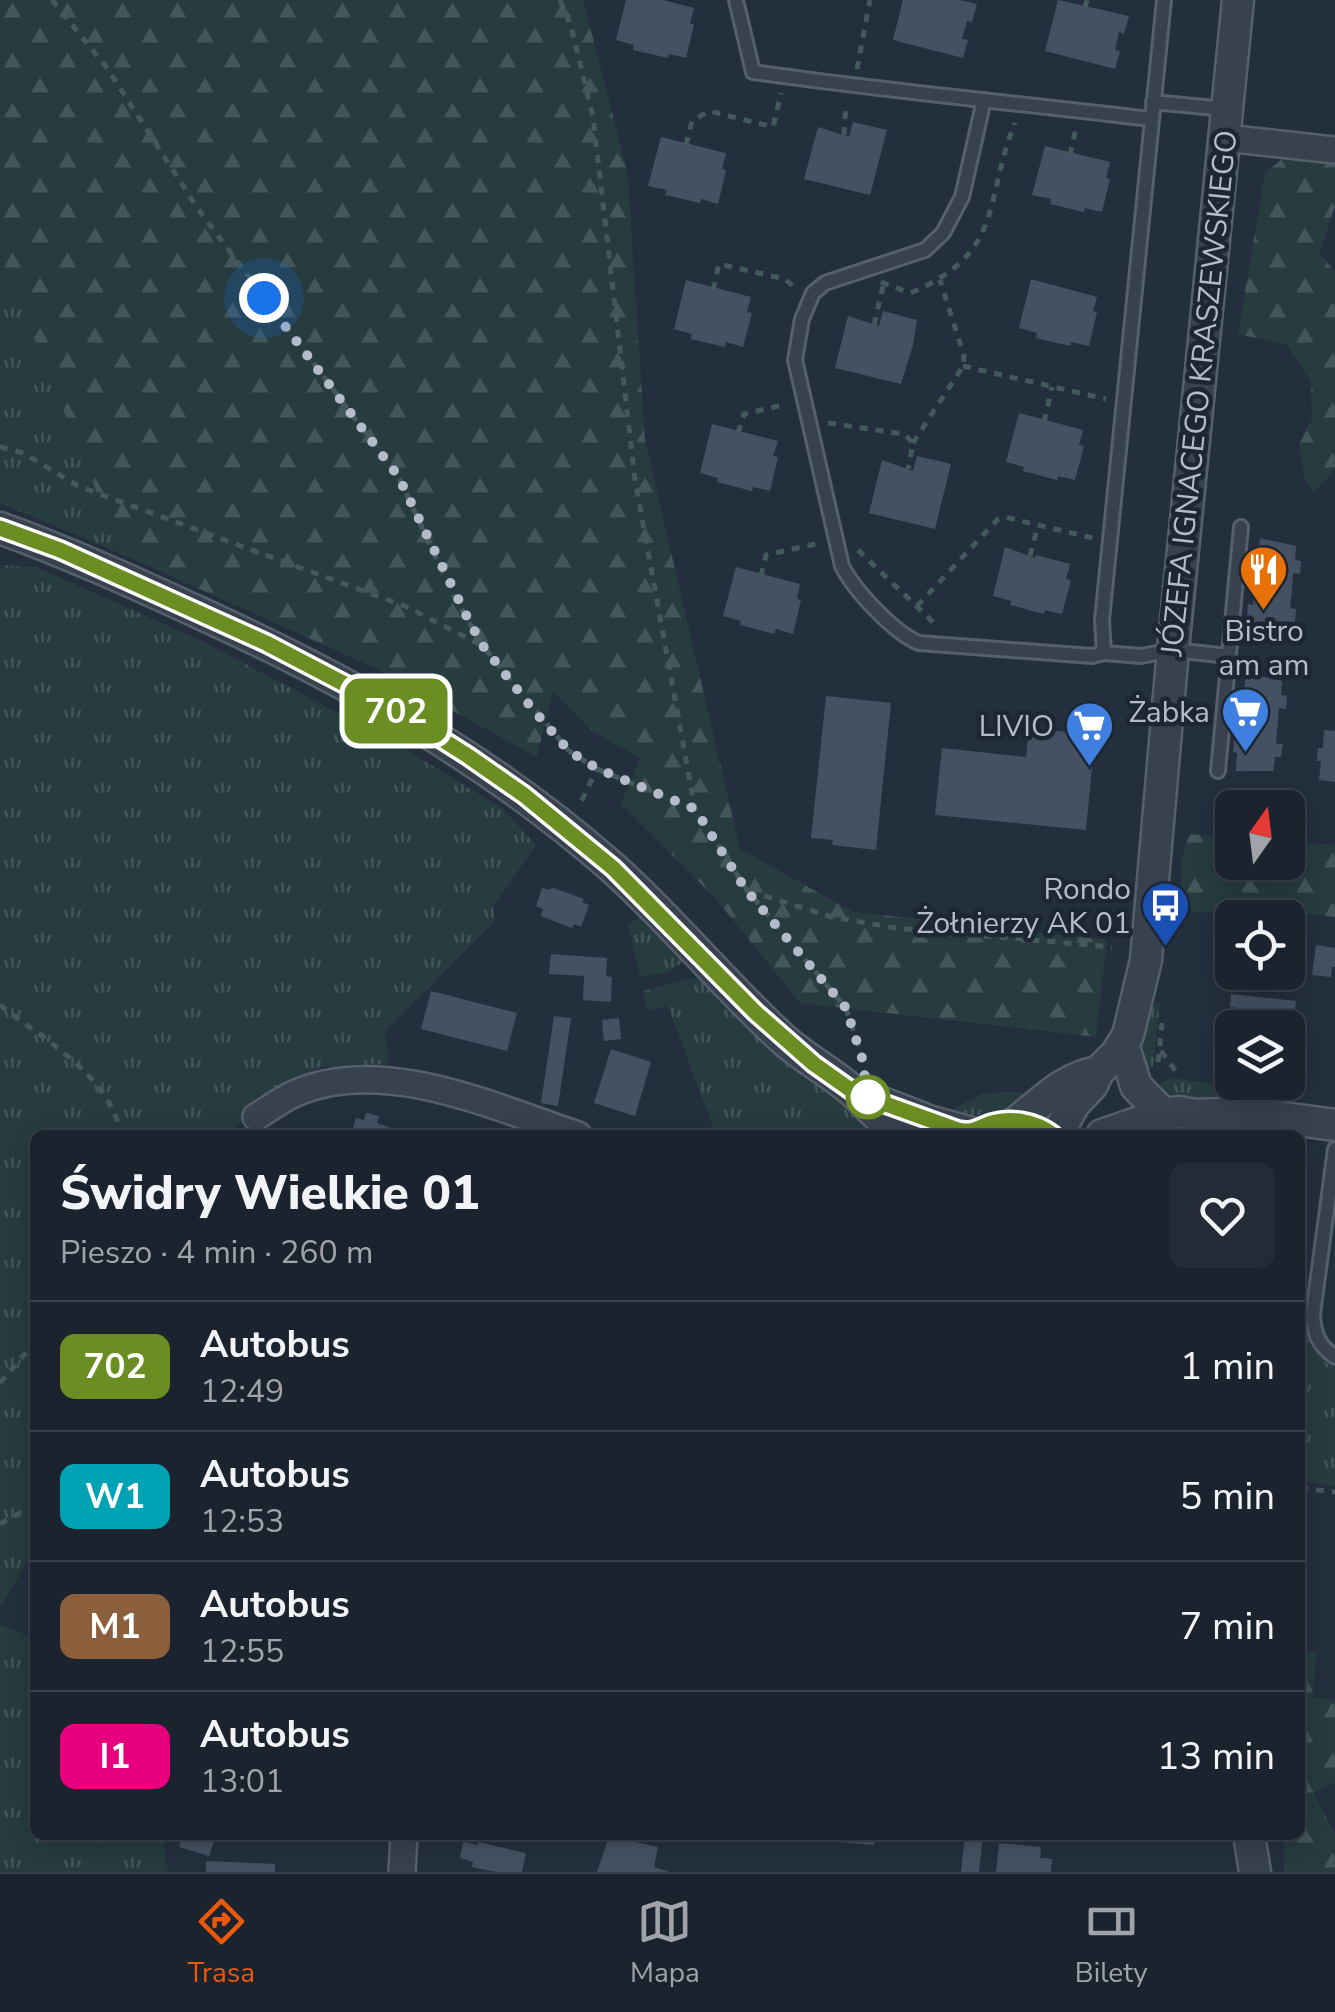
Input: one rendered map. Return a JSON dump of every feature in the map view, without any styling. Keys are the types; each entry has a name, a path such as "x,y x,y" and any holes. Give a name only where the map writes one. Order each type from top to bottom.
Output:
{"street":[{"name":"JÓZEFA IGNACEGO KRASZEWSKIEGO","path":"1058,1130 1098,1072 1123,1044 1134,1019 1146,960 1238,0"},
{"path":"1226,124 1335,150"},
{"path":"0,528 126,579 329,674 468,756 567,830 645,898 786,1041 855,1093 893,1130"},
{"path":"1123,1044 1136,1086 1157,1124"},
{"name":"JÓZEFA IGNACEGO KRASZEWSKIEGO","path":"1018,1121 1067,1082 1098,1072"},
{"path":"256,1117 296,1092 378,1078 434,1090 562,1130"},
{"path":"855,1093 958,1130"},
{"path":"1127,1130 1197,1115 1245,1113 1335,1126"},
{"path":"979,1130 995,1122 1018,1121 1047,1130"},
{"path":"402,1872 404,1840"},
{"path":"1250,1840 1255,1872"}],"lane":[{"path":"736,0 753,72 850,91 984,100 1150,119"},
{"path":"1104,653 1102,620 1164,0"},
{"path":"984,100 962,197 953,218 925,250 832,279 812,294 796,341 798,379 842,566 855,586 902,634 919,643 1082,657 1104,653 1142,656 1173,650 1229,656"},
{"path":"1153,102 1226,124"},
{"path":"1218,771 1241,527"},
{"path":"1335,1150 1314,1314 1314,1331 1322,1347 1335,1357"}],"path":[{"path":"52,0 108,68 198,209 398,476 454,596 483,646 569,751 598,769 695,809"},
{"path":"560,0 571,26 593,117 635,480 695,809 746,890 846,1008 862,1058"},
{"path":"844,136 870,0"},
{"path":"686,145 692,121 709,111 773,127 781,93"},
{"path":"866,283 879,280 883,286 910,293 940,280 975,248 987,226 1019,116"},
{"path":"1070,154 1078,122"},
{"path":"712,290 719,264 785,280 800,292"},
{"path":"908,469 913,443 962,366 964,356 940,280"},
{"path":"874,324 883,286"},
{"path":"962,366 1114,401"},
{"path":"1044,422 1052,387"},
{"path":"738,433 744,414 792,403"},
{"path":"824,438 820,422 904,434 913,443"},
{"path":"0,447 23,454 78,486 407,606 483,646"},
{"path":"917,606 998,520 1013,518 1100,540"},
{"path":"1030,556 1038,525"},
{"path":"761,576 766,555 825,542"},
{"path":"849,542 944,633"},
{"path":"567,830 598,769"},
{"path":"746,890 832,917 896,928 1112,947"},
{"path":"0,1005 94,1080 118,1116 121,1130"},
{"path":"1157,1075 1163,1013"},
{"path":"1159,1049 1177,1073"},
{"path":"0,1383 30,1348"},
{"path":"1305,1489 1335,1492"},
{"path":"0,1524 30,1512"}],"green space":[{"path":"0,0 583,0 627,170 645,440 740,849 853,912 1107,940 1096,1037 800,1003 716,899 621,804 640,758 592,731 553,691 537,757 375,668 122,554 0,254"},
{"path":"1283,158 1335,165 1335,206 1319,254 1335,271 1335,469 1314,492 1305,479 1299,445 1312,419 1311,382 1287,345 1238,334 1265,173"},
{"path":"0,254 122,554 0,503"},
{"path":"0,565 36,567 200,640 393,742 502,808 536,845 493,907 495,921 385,1032 389,1064 321,1067 271,1094 233,1130 30,1130 30,1557 0,1608"},
{"path":"1189,834 1215,836 1215,880 1305,880 1305,842 1335,845 1335,917 1305,914 1305,900 1215,900 1215,911 1193,912 1180,899 1182,858"},
{"path":"641,916 683,962 668,972 640,976 628,925"},
{"path":"698,977 788,1065 878,1130 714,1130 668,1006 647,1010 643,991"},
{"path":"1158,1003 1153,1066 1142,1074 1139,1051 1153,1006"},
{"path":"1171,1078 1215,1084 1215,1100 1173,1100 1153,1088"},
{"path":"982,1094 1036,1095 993,1113 945,1113"},
{"path":"1305,1328 1315,1352 1335,1368 1335,1486 1305,1483"},
{"path":"0,1625 30,1636 30,1840 163,1840 168,1872 0,1872"},
{"path":"1317,1651 1312,1697 1335,1700 1335,1782 1313,1792 1335,1834 1335,1872 1285,1872 1283,1840 1305,1840 1305,1652"}],"building":[{"path":"626,0 662,0 694,8 686,58 633,50 634,45 616,40"},
{"path":"903,0 959,0 977,4 962,39 968,40 963,58 893,40"},
{"path":"1058,0 1129,16 1124,34 1119,32 1115,50 1120,51 1115,69 1045,51"},
{"path":"853,122 887,130 870,195 804,179 818,127 849,137"},
{"path":"661,137 726,153 718,204 665,195 667,190 648,186"},
{"path":"1045,146 1110,162 1102,212 1050,204 1051,199 1032,195"},
{"path":"1031,279 1097,297 1089,346 1036,338 1037,333 1019,328"},
{"path":"686,280 751,297 747,312 752,313 743,347 691,339 692,334 674,329"},
{"path":"883,311 917,320 901,384 835,368 848,316 879,326"},
{"path":"1019,413 1083,430 1079,445 1084,446 1075,480 1058,476 1057,480 1006,462"},
{"path":"712,424 778,441 770,491 753,487 752,491 717,482 718,478 700,473"},
{"path":"917,456 951,464 935,529 869,513 882,460 913,471"},
{"path":"1260,538 1296,546 1295,560 1301,561 1300,574 1293,573 1290,608 1296,609 1295,622 1289,622 1287,636 1250,636 1248,604 1253,605 1253,556 1258,556"},
{"path":"1005,547 1035,558 1036,555 1070,564 1066,579 1071,580 1062,614 1045,610 1044,614 993,596"},
{"path":"736,567 800,584 797,599 801,600 793,634 776,629 774,634 723,616"},
{"path":"1246,673 1282,681 1281,695 1287,696 1286,709 1279,708 1276,744 1283,744 1273,771 1236,771 1234,739 1239,739 1239,691 1244,691"},
{"path":"826,696 891,703 876,850 832,845 833,840 811,838"},
{"path":"1029,728 1095,735 1086,830 935,815 942,748 1026,757"},
{"path":"1324,730 1335,731 1335,782 1319,780 1318,748 1323,748"},
{"path":"551,887 584,899 582,902 589,905 581,927 574,924 572,928 541,916 543,909 536,906 542,888"},
{"path":"1316,945 1335,948 1331,977 1312,975"},
{"path":"551,954 607,958 606,976 612,977 611,1002 583,1000 584,976 549,974"},
{"path":"431,991 517,1013 507,1051 421,1029"},
{"path":"1231,994 1296,1001 1295,1010 1230,1007"},
{"path":"554,1016 571,1018 558,1106 541,1103"},
{"path":"619,1018 621,1039 604,1041 602,1020"},
{"path":"611,1049 651,1062 635,1116 594,1103"},
{"path":"366,1113 379,1116 377,1123 395,1129 352,1130 356,1118 364,1120"},
{"path":"181,1840 214,1840 209,1856 179,1847"},
{"path":"608,1840 627,1840 658,1847 654,1867 669,1872 597,1872"},
{"path":"815,1840 874,1840 874,1845"},
{"path":"964,1840 982,1840 979,1872 961,1872"},
{"path":"463,1842 526,1853 522,1872 472,1867 473,1862 460,1858"},
{"path":"999,1843 1041,1847 1040,1858 1052,1859 1051,1872 996,1872"},
{"path":"206,1861 275,1864 275,1872 206,1872"}],"bus line":[{"name":"702","path":"0,528 60,550 266,643 402,714 524,795 613,868 755,1012 814,1064 855,1093 958,1130"},
{"name":"702","path":"976,1130 995,1122 1018,1121 1047,1130"}],"place":[{"name":"Bistro am am","path":"1264,612"},
{"name":"Żabka","path":"1245,754"},
{"name":"LIVIO","path":"1089,768"},
{"name":"Rondo Żołnierzy AK 01","path":"1166,948"}],"route":[{"path":"264,298 398,476 454,596 483,646 535,712 569,751 598,769 695,809 746,890 846,1008 862,1058 868,1097"}]}
